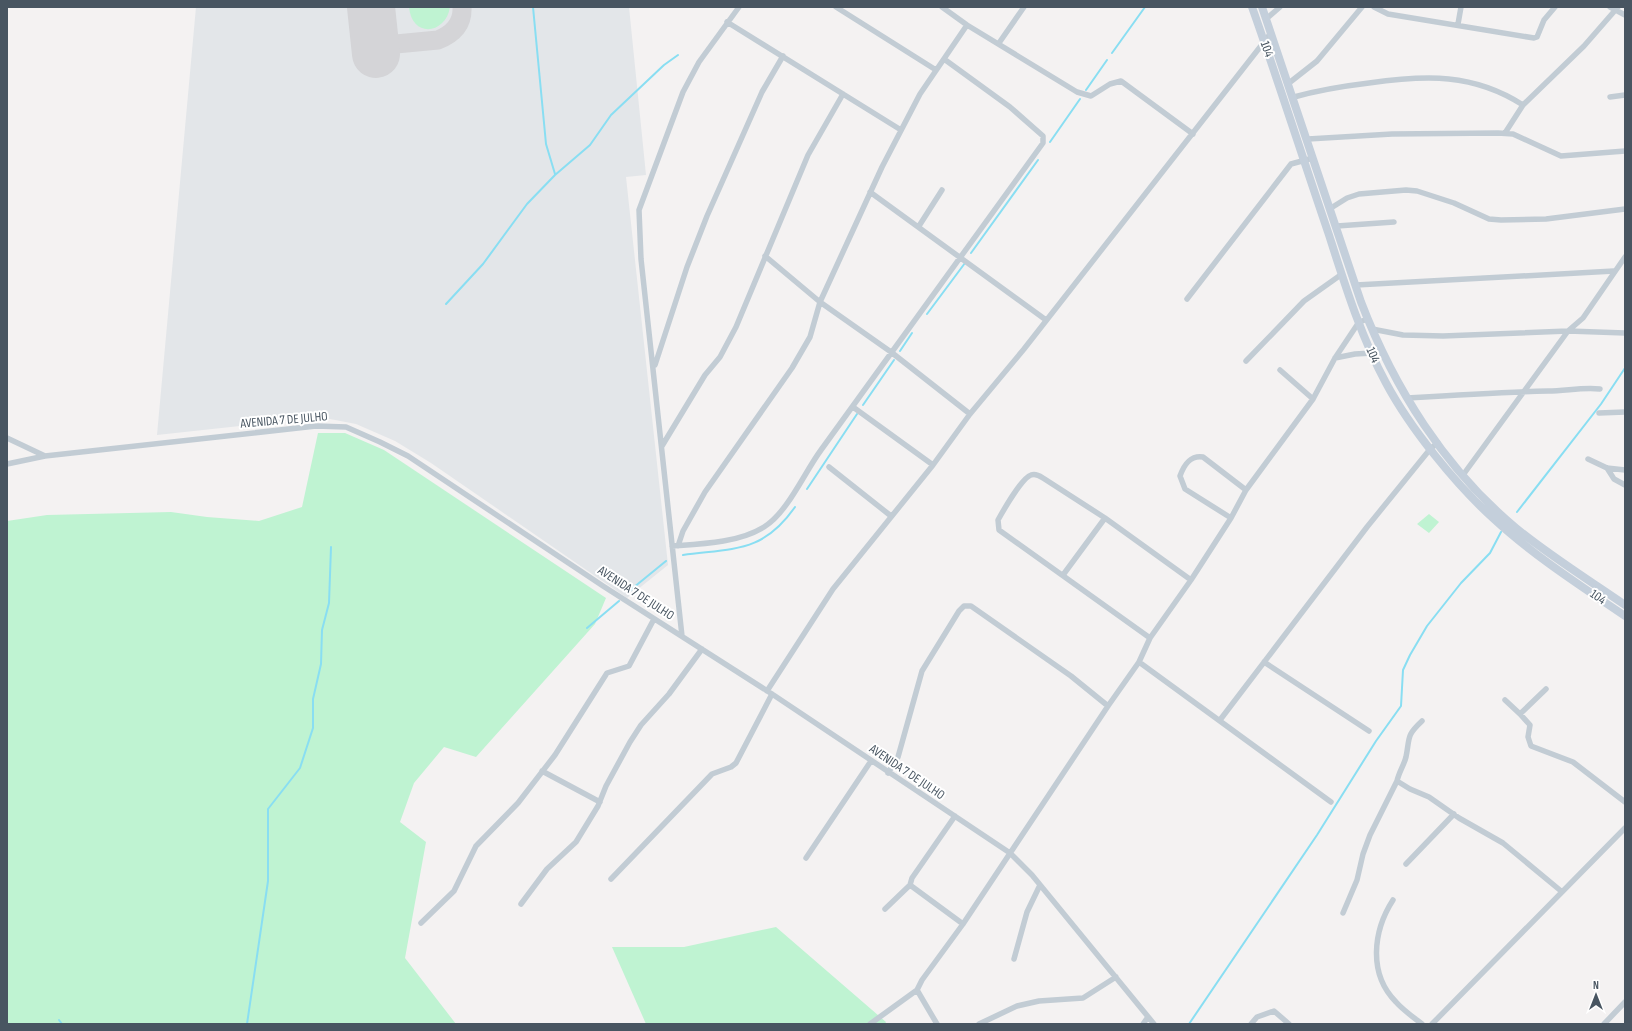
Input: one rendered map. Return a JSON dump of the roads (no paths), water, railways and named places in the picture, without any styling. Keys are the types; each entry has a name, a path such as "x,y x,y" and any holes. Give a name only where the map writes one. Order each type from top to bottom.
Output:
{"street":[{"path":"682,636 675,546 641,259 639,210 683,92 698,62 738,7"},
{"path":"836,7 936,70"},
{"path":"942,7 967,25 999,43 1077,92 1087,95 1094,95 1110,84 1121,81 1193,134"},
{"path":"999,43 1024,7"},
{"name":"104","path":"1252,7 1359,322 1372,353 1397,401 1416,429 1434,445 1471,496 1625,616"},
{"path":"1262,7 1294,97 1356,285 1368,319 1386,361 1434,445 1464,475 1509,526"},
{"path":"1266,19 1280,7"},
{"path":"1289,83 1317,62 1362,7"},
{"path":"1374,7 1388,14 1458,24 1534,38 1537,36 1544,20 1555,7"},
{"path":"1458,24 1461,7"},
{"path":"1505,133 1523,105 1584,46 1614,8 1625,15"},
{"path":"727,22 901,130"},
{"path":"675,546 706,492 810,337 820,302 870,192 901,130 920,94 967,25"},
{"path":"611,880 712,774 731,767 736,763 769,692 833,589 933,465 970,414 1024,349 1126,216 1193,134 1271,32"},
{"path":"654,368 687,266 707,216 759,98 783,56"},
{"path":"675,546 724,540 755,532 765,527 776,517 820,451 962,257 1044,140 1040,133 1010,107 944,59"},
{"path":"1294,97 1319,90 1410,77 1445,78 1490,88 1507,95 1523,105"},
{"path":"662,446 705,375 720,357 736,327 808,155 843,94"},
{"path":"1610,97 1625,95"},
{"path":"1308,139 1458,132 1505,133 1513,134 1561,156 1625,151"},
{"path":"1187,299 1291,164 1313,158"},
{"path":"919,226 942,190"},
{"path":"1331,208 1347,198 1359,194 1406,190 1417,191 1454,203 1489,219 1501,220 1546,218 1625,209"},
{"path":"870,192 962,257 1046,320"},
{"path":"1337,226 1394,222"},
{"path":"766,256 820,302 892,352 970,414"},
{"path":"1464,475 1568,331 1583,318 1625,257"},
{"path":"1356,285 1614,271"},
{"path":"1246,361 1304,300 1342,274"},
{"path":"870,1024 917,990 922,980 963,924 1139,662 1150,638 1191,580 1231,518 1246,490 1313,399 1335,358 1359,322 1368,319"},
{"path":"1372,329 1403,335 1443,336 1568,331 1625,333"},
{"path":"1335,358 1354,354 1372,353"},
{"path":"1280,370 1313,399"},
{"path":"1407,398 1525,390 1549,391 1581,387 1600,389"},
{"path":"853,407 933,465"},
{"path":"1599,413 1625,412"},
{"name":"AVENIDA 7 DE JULHO","path":"7,464 45,456 316,426 346,427 380,442 408,456 654,619 769,692 888,773 1010,853 1040,885 1154,1024"},
{"path":"7,438 45,456"},
{"path":"1220,720 1367,527 1434,445"},
{"path":"1231,518 1185,489 1180,476 1182,469 1192,458 1203,456 1246,490"},
{"path":"1588,459 1607,468 1625,470"},
{"path":"829,467 892,516"},
{"path":"1607,468 1614,479 1625,485"},
{"path":"1150,638 999,530 997,525 1001,515 1024,480 1031,475 1038,475 1105,518 1191,580"},
{"path":"1063,575 1105,518"},
{"path":"1552,559 1625,605"},
{"path":"888,773 898,757 925,665 959,610 964,606 971,606 1071,676 1108,706"},
{"path":"421,923 454,891 476,846 518,803 555,756 607,673 626,668 632,661 654,619"},
{"path":"520,904 547,869 576,842 600,802 606,786 641,725 669,694 702,649"},
{"path":"1139,662 1331,802"},
{"path":"1264,662 1369,731"},
{"path":"1520,714 1546,689"},
{"path":"1505,700 1530,725 1528,737 1531,746 1573,762 1625,802"},
{"path":"1342,913 1357,880 1363,854 1370,835 1397,781 1406,757 1407,741 1412,730 1422,721"},
{"path":"806,858 871,761"},
{"path":"542,771 600,802"},
{"path":"1397,781 1410,789 1429,797 1518,854 1561,891"},
{"path":"1406,864 1454,814"},
{"path":"885,909 910,885 912,878 955,816"},
{"path":"1432,1024 1561,891 1625,828"},
{"path":"910,885 963,924"},
{"path":"1014,959 1019,935 1027,912 1040,885"},
{"path":"1393,900 1386,911 1379,931 1376,960 1385,988 1396,1002 1422,1024"},
{"path":"979,1024 1022,1005 1039,1001 1083,998 1116,977"},
{"path":"917,990 937,1024"},
{"path":"1604,1024 1623,1008 1625,1002"},
{"path":"1251,1024 1257,1017 1274,1011 1290,1024"},
{"path":"1143,1024 1148,1017"}],"waterway":[{"path":"533,7 546,144 555,174"},
{"path":"1112,53 1145,7"},
{"path":"446,304 483,264 527,204 555,175 590,145 611,115 664,65 678,55"},
{"path":"1086,90 1107,60"},
{"path":"1050,142 1080,99"},
{"path":"971,253 1038,160"},
{"path":"927,314 965,263"},
{"path":"900,351 912,333"},
{"path":"863,405 894,360"},
{"path":"1517,512 1601,404 1625,368"},
{"path":"807,489 857,414"},
{"path":"683,555 732,549 759,541 783,522 795,507"},
{"path":"1189,1024 1317,835 1376,741 1401,706 1403,670 1427,626 1461,583 1490,553 1501,532"},
{"path":"247,1024 268,881 268,809 300,768 313,728 313,699 321,664 322,630 329,603 331,547"},
{"path":"628,592 666,561"},
{"path":"587,628 619,601"},
{"path":"59,1020 62,1024"}]}
